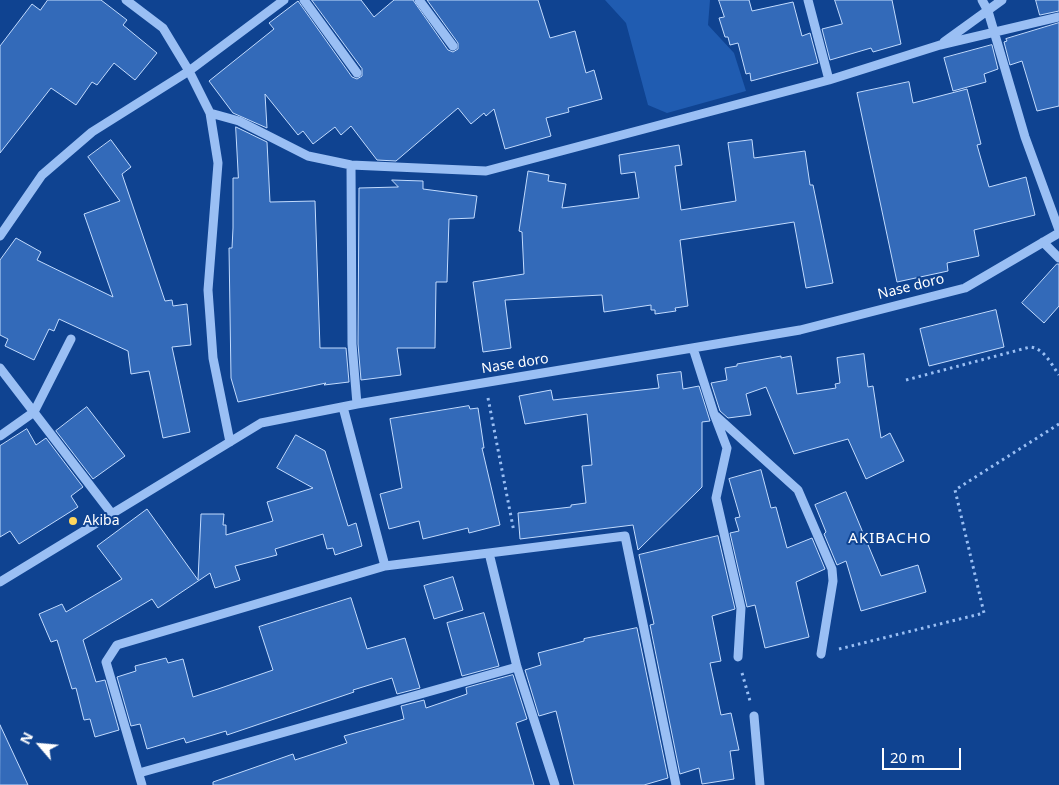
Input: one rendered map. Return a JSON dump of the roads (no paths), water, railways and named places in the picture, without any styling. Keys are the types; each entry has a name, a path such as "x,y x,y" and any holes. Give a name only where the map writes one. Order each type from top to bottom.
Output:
{"street":[{"path":"126,0 163,28 189,71 210,113 218,163 208,290 212,349 230,442"},
{"path":"0,236 42,175 92,132 189,71 284,0"},
{"path":"304,0 357,73"},
{"path":"419,0 453,46"},
{"path":"808,0 829,80"},
{"path":"982,0 988,11 1025,137 1059,232"},
{"path":"940,45 1002,0"},
{"path":"210,113 239,121 308,156 351,165 486,171 829,80 940,45 1059,17"},
{"path":"351,165 352,344 357,404"},
{"name":"Nase doro","path":"0,582 262,423 357,404 800,330 965,288 1059,232"},
{"path":"1043,242 1059,258"},
{"path":"0,436 34,412 71,339"},
{"path":"693,348 727,448 716,498 741,608 738,657"},
{"path":"0,368 112,514"},
{"path":"343,407 384,566"},
{"path":"714,414 798,490 832,569 833,581 821,654"},
{"path":"142,785 106,662 118,645 384,566 625,536 676,785"},
{"path":"489,553 517,667 555,785"},
{"path":"139,773 517,667"},
{"path":"754,716 760,785"}],"place":[{"name":"Akiba","path":"73,521"}],"district":[{"name":"AKIBACHO","path":"890,539"}]}
